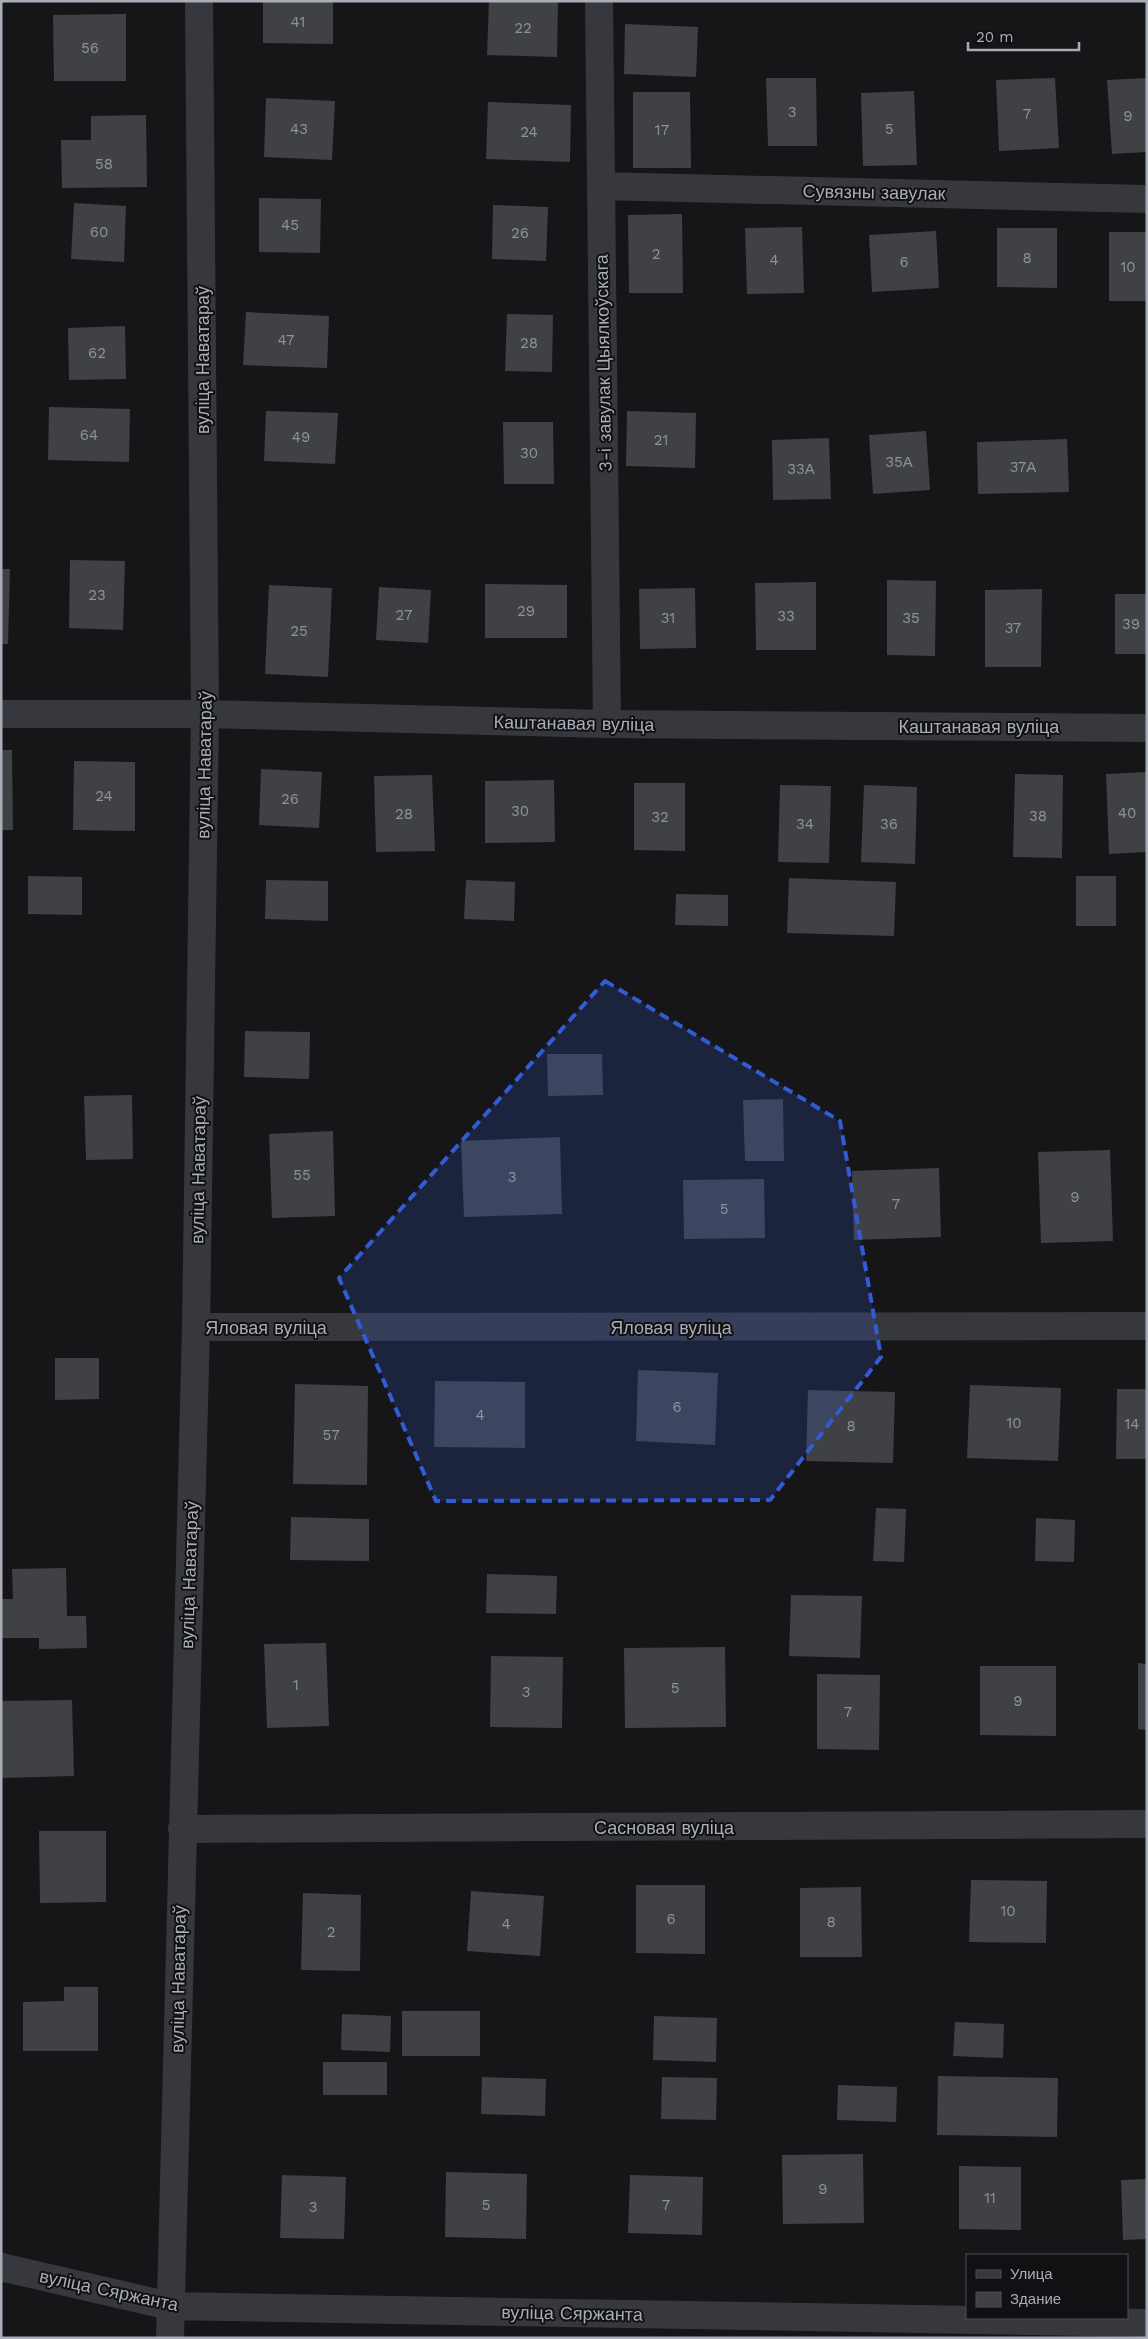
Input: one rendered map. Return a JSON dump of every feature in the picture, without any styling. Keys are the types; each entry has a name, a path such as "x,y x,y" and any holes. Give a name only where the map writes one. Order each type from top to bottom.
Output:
{"street":[{"name":"вуліца Наватараў","path":"170,2338 196,1327 205,714 199,1"},
{"name":"3-і завулак Цыялкоўскага","path":"599,1 607,724"},
{"name":"Сувязны завулак","path":"601,186 1147,198"},
{"name":"Каштанавая вуліца","path":"1,714 205,714 607,724 1147,728"},
{"name":"Яловая вуліца","path":"196,1327 1147,1326"},
{"name":"Сасновая вуліца","path":"182,1829 1147,1824"},
{"name":"вуліца Сяржанта","path":"1,2267 170,2306 1147,2323"}],"highlighted area":[{"path":"605,981 840,1121 881,1357 770,1500 436,1501 339,1278"}],"building":[{"path":"263,1 333,1 333,44 263,43"},
{"path":"489,1 558,1 557,57 487,55"},
{"path":"126,14 126,81 54,81 53,15"},
{"path":"625,24 698,27 696,77 624,74"},
{"path":"766,78 816,78 817,146 768,146"},
{"path":"1055,78 1059,148 999,151 996,80"},
{"path":"1147,78 1147,152 1112,154 1107,80"},
{"path":"914,91 917,165 863,166 861,93"},
{"path":"633,92 690,92 691,168 633,168"},
{"path":"266,98 335,101 332,160 264,157"},
{"path":"488,102 571,105 570,162 486,159"},
{"path":"146,115 147,187 62,188 61,140 91,140 91,116"},
{"path":"259,198 321,199 320,253 259,252"},
{"path":"74,203 126,206 124,262 71,259"},
{"path":"493,205 548,207 546,261 492,259"},
{"path":"682,214 683,293 629,293 628,215"},
{"path":"802,227 804,293 747,294 745,228"},
{"path":"997,228 1057,228 1057,288 997,287"},
{"path":"936,231 939,288 872,292 869,235"},
{"path":"1109,232 1147,232 1147,301 1109,301"},
{"path":"246,312 329,316 327,368 243,365"},
{"path":"507,314 553,315 552,372 505,371"},
{"path":"125,326 126,379 69,380 68,328"},
{"path":"49,407 130,409 129,462 48,460"},
{"path":"266,411 338,413 335,464 264,461"},
{"path":"627,411 696,413 695,468 626,466"},
{"path":"503,422 553,422 554,484 504,484"},
{"path":"926,431 930,490 873,494 869,435"},
{"path":"829,438 831,499 773,500 772,440"},
{"path":"1067,439 1069,492 978,494 977,442"},
{"path":"70,560 125,561 123,630 69,628"},
{"path":"1,569 10,569 8,644 1,644"},
{"path":"887,580 936,581 935,656 887,655"},
{"path":"816,582 816,650 756,650 755,583"},
{"path":"485,584 567,585 567,638 485,638"},
{"path":"269,585 332,588 328,677 265,674"},
{"path":"379,587 431,590 428,643 376,640"},
{"path":"695,588 696,648 640,649 639,589"},
{"path":"1042,589 1041,667 985,667 985,590"},
{"path":"1115,594 1147,594 1147,654 1115,654"},
{"path":"1,750 12,750 13,830 1,830"},
{"path":"74,761 135,762 135,831 73,830"},
{"path":"261,769 322,772 319,828 259,825"},
{"path":"1147,772 1147,852 1109,854 1106,774"},
{"path":"1015,774 1063,775 1062,858 1013,857"},
{"path":"432,775 435,851 376,852 374,776"},
{"path":"554,780 555,842 485,843 485,781"},
{"path":"634,783 685,783 685,851 634,850"},
{"path":"780,785 831,786 829,863 778,862"},
{"path":"864,785 917,787 915,864 861,862"},
{"path":"28,876 82,877 82,915 28,914"},
{"path":"1076,876 1116,876 1116,926 1076,926"},
{"path":"789,878 896,882 894,936 787,933"},
{"path":"266,880 328,881 328,921 265,919"},
{"path":"466,880 515,882 514,921 464,919"},
{"path":"676,894 728,895 728,926 675,925"},
{"path":"245,1031 310,1032 309,1079 244,1077"},
{"path":"547,1054 602,1054 603,1095 548,1096"},
{"path":"132,1095 133,1159 86,1160 84,1096"},
{"path":"783,1099 784,1161 745,1161 743,1100"},
{"path":"333,1131 335,1216 272,1218 269,1134"},
{"path":"560,1137 562,1214 464,1217 461,1141"},
{"path":"1110,1150 1113,1241 1041,1243 1038,1152"},
{"path":"939,1168 941,1237 854,1240 852,1171"},
{"path":"764,1179 765,1238 684,1239 683,1180"},
{"path":"55,1358 99,1358 99,1399 55,1400"},
{"path":"638,1370 718,1373 715,1445 636,1441"},
{"path":"435,1381 525,1382 525,1448 434,1447"},
{"path":"295,1384 368,1386 367,1485 293,1484"},
{"path":"970,1385 1061,1388 1058,1461 967,1458"},
{"path":"1117,1389 1147,1389 1147,1459 1116,1459"},
{"path":"808,1390 895,1392 893,1463 806,1461"},
{"path":"876,1508 906,1509 904,1562 873,1561"},
{"path":"291,1517 369,1519 369,1561 290,1560"},
{"path":"1036,1518 1075,1520 1074,1562 1035,1561"},
{"path":"66,1568 67,1616 86,1616 87,1648 39,1649 39,1638 2,1638 1,1599 13,1599 12,1569"},
{"path":"487,1574 557,1576 556,1614 486,1613"},
{"path":"791,1595 862,1596 860,1658 789,1656"},
{"path":"326,1643 329,1726 267,1728 264,1644"},
{"path":"725,1647 726,1727 625,1728 624,1648"},
{"path":"491,1656 563,1657 562,1728 490,1727"},
{"path":"1138,1663 1147,1664 1147,1730 1138,1729"},
{"path":"980,1666 1056,1666 1056,1736 980,1735"},
{"path":"817,1674 880,1675 879,1750 817,1749"},
{"path":"72,1700 74,1776 1,1778 1,1701"},
{"path":"39,1831 106,1831 106,1902 40,1903"},
{"path":"971,1880 1047,1881 1046,1943 969,1942"},
{"path":"636,1885 705,1885 705,1954 636,1953"},
{"path":"861,1887 862,1957 800,1957 800,1888"},
{"path":"471,1891 544,1896 540,1956 467,1951"},
{"path":"303,1893 361,1895 360,1971 301,1970"},
{"path":"64,1987 98,1987 98,2051 23,2051 23,2002 64,2001"},
{"path":"402,2011 480,2011 480,2056 402,2056"},
{"path":"342,2014 391,2016 390,2052 341,2050"},
{"path":"654,2016 717,2018 716,2062 653,2060"},
{"path":"955,2022 1004,2024 1003,2058 953,2056"},
{"path":"323,2062 387,2062 387,2095 323,2095"},
{"path":"938,2076 1058,2078 1057,2137 937,2135"},
{"path":"482,2077 546,2079 545,2116 481,2114"},
{"path":"662,2077 717,2078 716,2120 661,2119"},
{"path":"838,2085 897,2087 896,2122 837,2120"},
{"path":"863,2154 864,2223 783,2224 782,2155"},
{"path":"959,2166 1021,2167 1021,2230 959,2229"},
{"path":"446,2172 527,2174 526,2239 445,2237"},
{"path":"282,2175 346,2177 344,2239 280,2238"},
{"path":"630,2175 703,2177 702,2235 628,2233"},
{"path":"1147,2179 1147,2239 1123,2240 1121,2180"}]}
